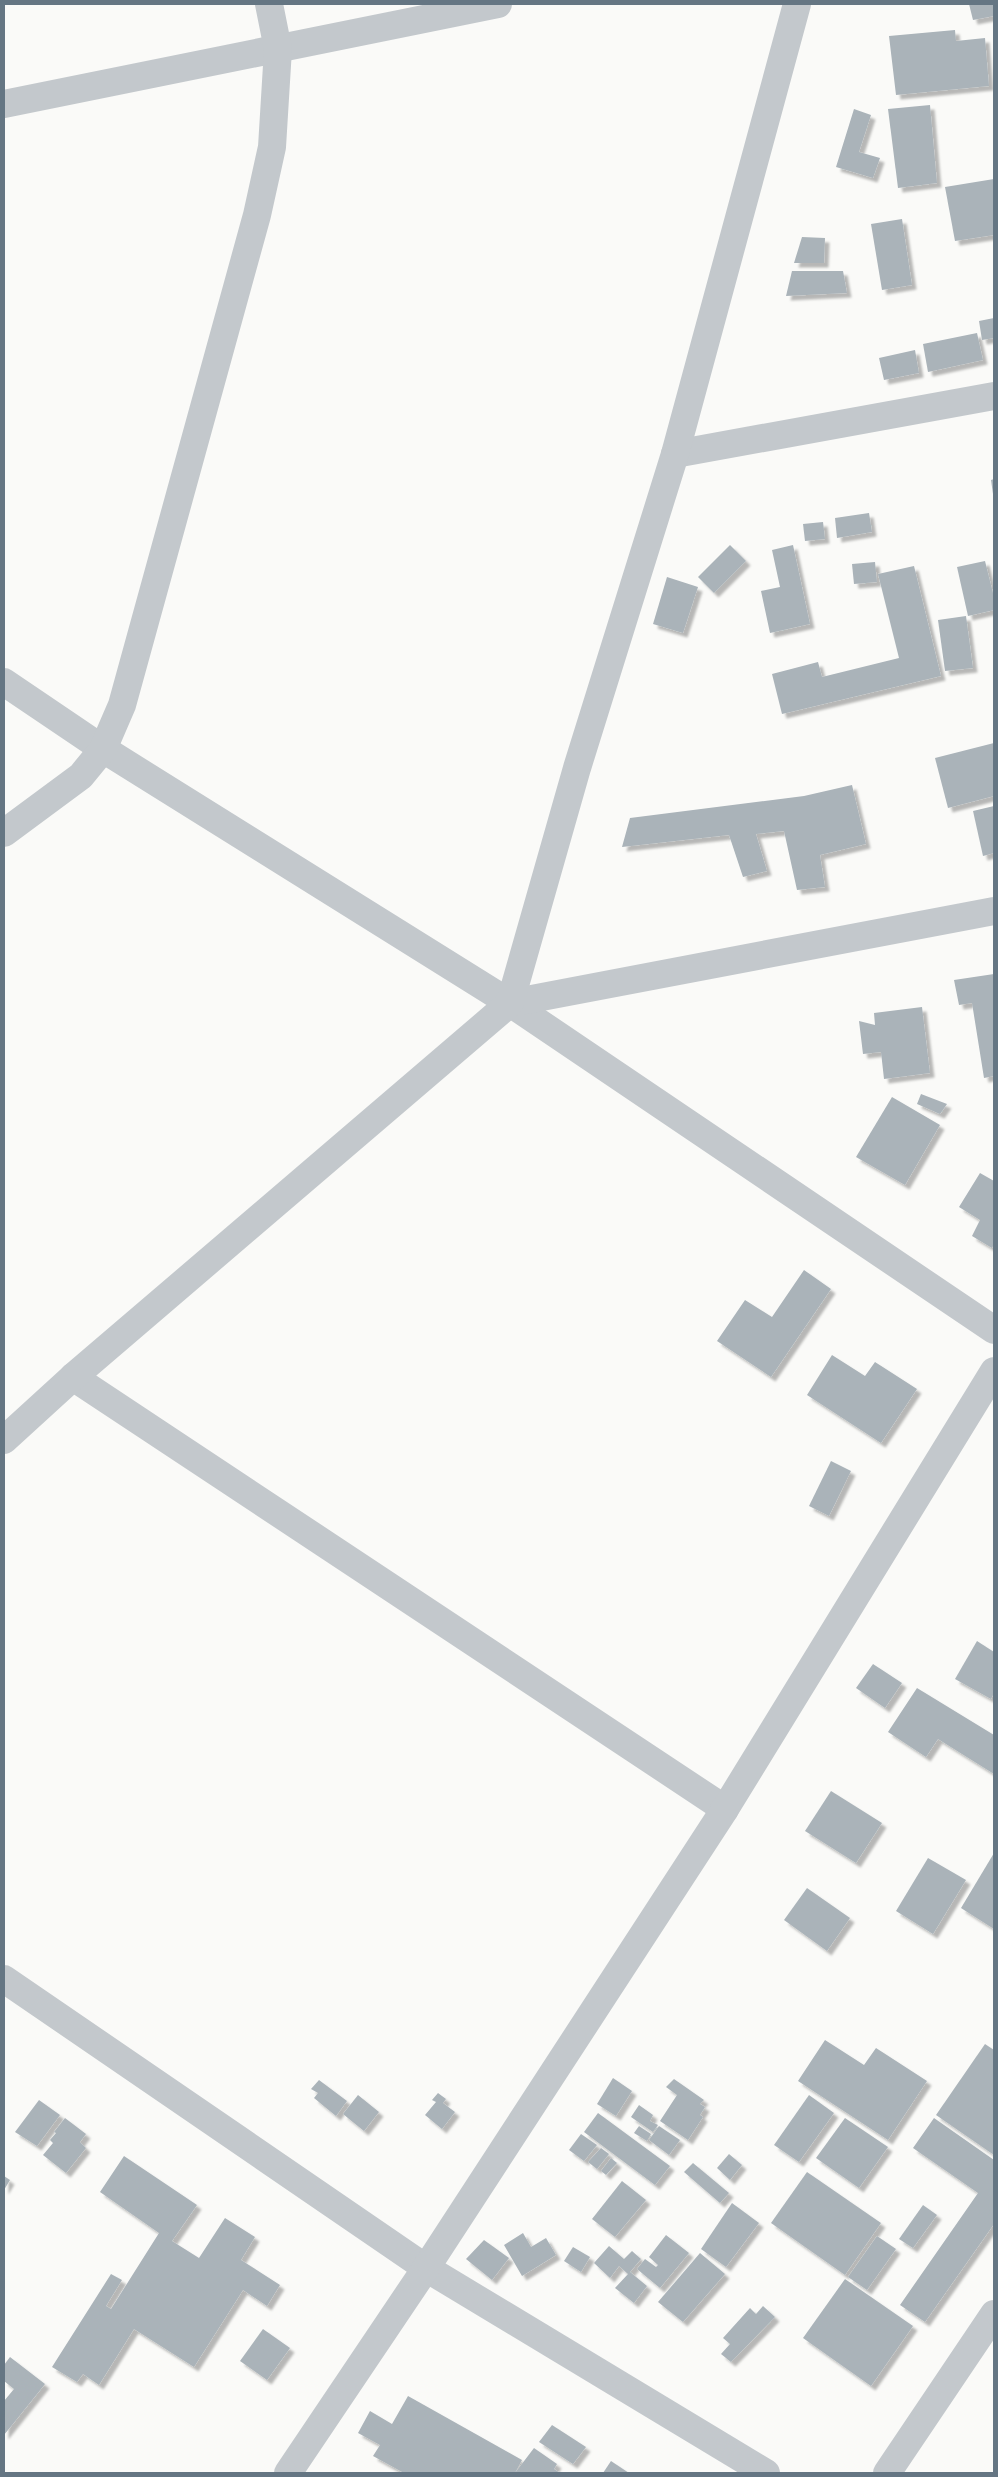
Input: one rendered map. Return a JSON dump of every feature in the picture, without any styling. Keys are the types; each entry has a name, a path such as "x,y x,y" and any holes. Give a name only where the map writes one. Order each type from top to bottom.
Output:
{"street":[{"path":"4,834 80,776 103,749 122,705 258,215 272,147 278,49 269,4"},
{"path":"4,104 498,4"},
{"path":"510,1003 576,768 675,454 797,4"},
{"path":"675,454 994,396"},
{"path":"4,682 103,749 510,1003 994,1330"},
{"path":"4,1440 73,1377 510,1003 994,911"},
{"path":"288,2473 426,2268 725,1810 994,1372"},
{"path":"73,1377 725,1810"},
{"path":"4,1979 426,2268 766,2473"},
{"path":"887,2473 994,2314"}],"building":[{"path":"969,4 994,4 994,16 973,20"},
{"path":"955,30 956,41 985,38 989,86 896,95 889,36"},
{"path":"930,105 937,183 898,188 888,109"},
{"path":"854,109 871,115 859,152 880,158 873,178 836,167"},
{"path":"994,179 994,235 955,241 945,187"},
{"path":"902,219 912,285 882,290 871,224"},
{"path":"802,237 825,238 824,263 794,263"},
{"path":"792,271 843,271 847,293 786,296"},
{"path":"994,318 994,338 982,340 979,321"},
{"path":"977,333 983,360 928,372 923,344"},
{"path":"915,350 919,373 884,380 879,358"},
{"path":"994,479 994,494 993,494 991,480"},
{"path":"869,513 872,532 837,538 835,518"},
{"path":"823,522 825,539 805,541 803,524"},
{"path":"730,545 746,561 714,593 698,577"},
{"path":"793,545 810,624 770,633 761,591 780,587 772,550"},
{"path":"985,561 994,597 994,610 968,616 957,567"},
{"path":"875,562 877,582 854,584 852,564"},
{"path":"914,566 941,676 782,714 772,674 818,662 822,677 899,658 878,574"},
{"path":"667,577 698,587 683,633 653,624"},
{"path":"966,616 973,668 945,671 938,620"},
{"path":"994,743 994,796 948,808 935,758"},
{"path":"852,785 866,844 820,855 825,887 797,890 784,831 756,834 767,871 743,877 729,835 622,847 630,818 804,796"},
{"path":"994,806 994,853 983,856 973,811"},
{"path":"994,974 994,1076 984,1078 972,1003 959,1005 954,980"},
{"path":"922,1007 930,1073 884,1079 881,1052 863,1054 859,1021 875,1025 874,1013"},
{"path":"921,1094 947,1104 940,1114 917,1104"},
{"path":"892,1097 940,1125 905,1185 856,1157"},
{"path":"980,1173 994,1181 994,1244 992,1248 972,1236 980,1220 959,1207"},
{"path":"804,1270 831,1289 771,1377 717,1341 745,1300 772,1317"},
{"path":"832,1355 865,1376 875,1362 917,1389 881,1443 807,1395"},
{"path":"831,1461 851,1471 829,1516 809,1506"},
{"path":"977,1641 994,1652 994,1693 991,1699 955,1679"},
{"path":"873,1664 902,1683 885,1708 856,1688"},
{"path":"917,1688 994,1735 994,1774 938,1739 926,1757 888,1732"},
{"path":"831,1791 882,1823 856,1863 805,1831"},
{"path":"994,1853 994,1929 961,1908"},
{"path":"928,1858 966,1880 933,1934 896,1911"},
{"path":"807,1888 850,1918 827,1951 784,1920"},
{"path":"825,2040 864,2065 876,2048 927,2081 888,2140 798,2081"},
{"path":"985,2044 994,2050 994,2155 936,2115"},
{"path":"613,2078 632,2091 616,2116 597,2104"},
{"path":"674,2079 704,2100 700,2104 705,2107 700,2115 703,2117 688,2140 660,2121 677,2095 666,2087"},
{"path":"319,2080 347,2101 336,2116 314,2098 318,2093 311,2089"},
{"path":"438,2093 446,2099 443,2103 455,2112 442,2129 425,2115 436,2102 432,2100"},
{"path":"358,2095 379,2112 364,2131 343,2114"},
{"path":"809,2095 834,2113 799,2162 774,2145"},
{"path":"39,2100 60,2115 37,2146 15,2132"},
{"path":"639,2105 653,2115 650,2121 658,2125 653,2132 631,2117"},
{"path":"598,2113 670,2166 655,2185 584,2132"},
{"path":"65,2118 86,2134 80,2142 86,2148 66,2173 43,2155 53,2143 50,2140"},
{"path":"845,2118 888,2147 859,2188 816,2158"},
{"path":"934,2118 994,2160 994,2224 925,2322 900,2305 978,2193 913,2148"},
{"path":"639,2126 651,2134 647,2141 634,2133"},
{"path":"659,2126 680,2140 669,2155 649,2140"},
{"path":"581,2134 597,2145 584,2161 569,2150"},
{"path":"601,2148 609,2154 597,2169 588,2162"},
{"path":"729,2154 742,2165 730,2180 717,2168"},
{"path":"124,2156 197,2205 172,2241 199,2258 225,2218 255,2237 241,2260 280,2285 267,2306 243,2290 194,2367 134,2329 99,2385 83,2374 77,2382 52,2367 111,2274 122,2280 106,2306 111,2309 159,2233 100,2192"},
{"path":"611,2158 617,2163 606,2175 601,2171"},
{"path":"693,2163 729,2193 720,2203 684,2172"},
{"path":"807,2172 881,2223 845,2275 771,2223"},
{"path":"4,2176 10,2180 4,2190"},
{"path":"622,2181 646,2200 615,2237 592,2219"},
{"path":"732,2203 759,2223 726,2267 701,2249"},
{"path":"923,2205 937,2215 913,2248 899,2239"},
{"path":"523,2233 531,2247 546,2238 556,2255 522,2276 504,2245"},
{"path":"666,2235 689,2253 660,2288 637,2269 645,2259 656,2267 658,2265 649,2257"},
{"path":"877,2236 896,2249 867,2290 848,2277"},
{"path":"484,2240 509,2258 492,2280 466,2259"},
{"path":"609,2246 624,2259 632,2251 641,2259 630,2272 647,2286 634,2303 615,2288 628,2274 619,2266 610,2278 594,2263"},
{"path":"573,2247 590,2257 581,2272 564,2261"},
{"path":"700,2253 725,2274 683,2322 658,2302"},
{"path":"845,2279 913,2326 871,2386 803,2338"},
{"path":"763,2306 775,2317 731,2362 721,2354 730,2344 723,2338 750,2308 756,2314"},
{"path":"263,2329 290,2348 267,2380 240,2361"},
{"path":"10,2357 45,2384 4,2435 4,2401 14,2389 4,2381 4,2365"},
{"path":"408,2396 522,2460 515,2473 404,2473 373,2456 380,2445 358,2433 370,2411 392,2424"},
{"path":"552,2425 586,2447 573,2464 539,2442"},
{"path":"534,2448 557,2464 554,2469 560,2473 515,2473"},
{"path":"611,2461 629,2473 603,2473"}]}
